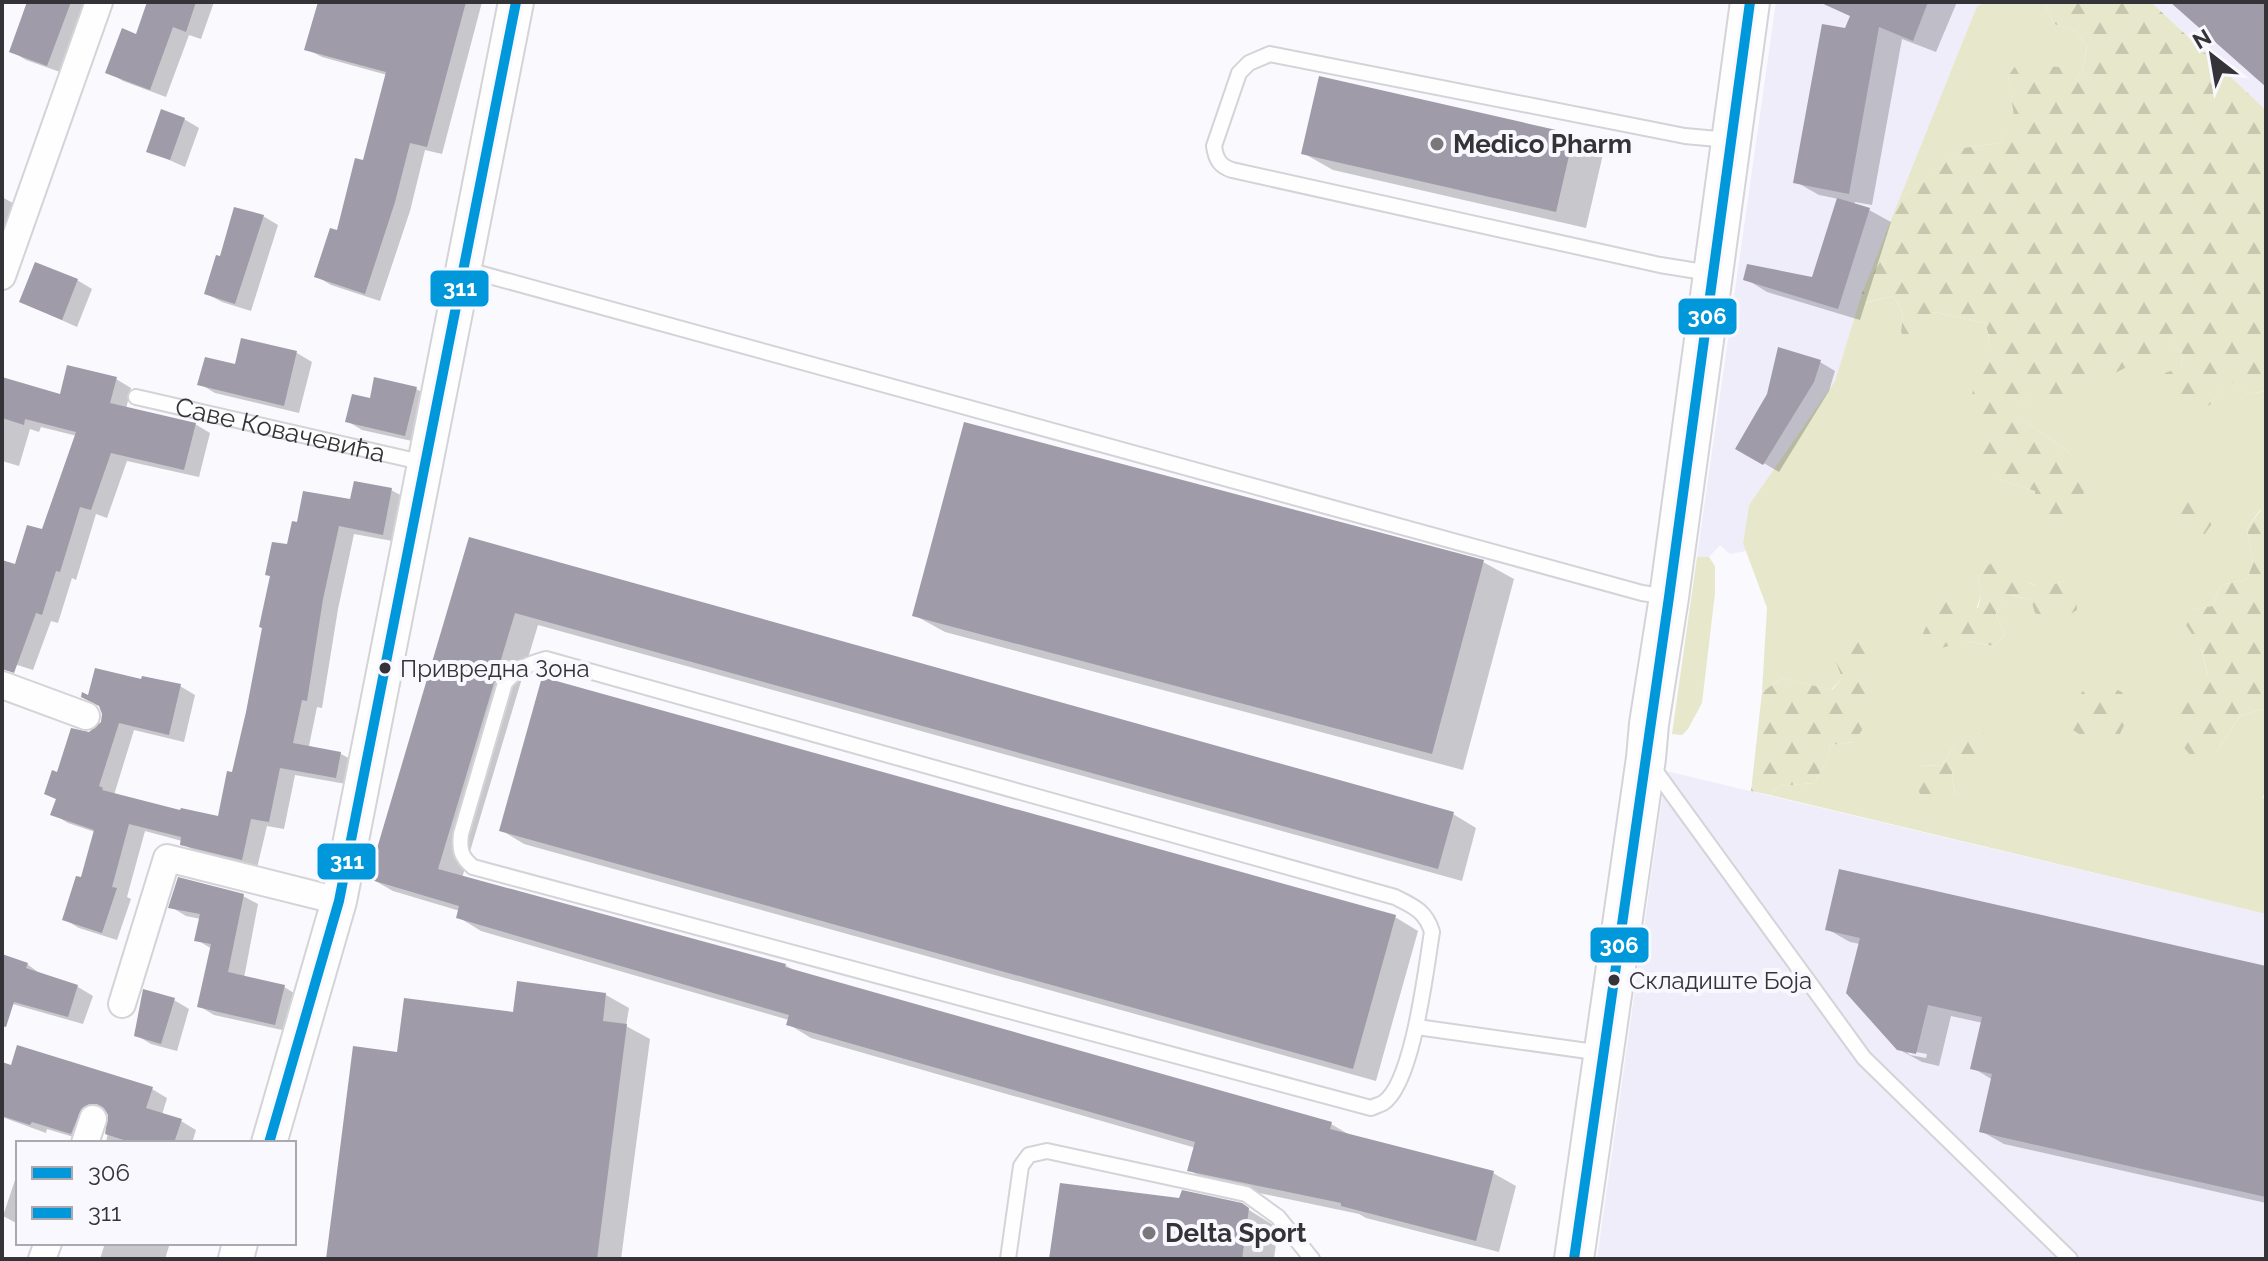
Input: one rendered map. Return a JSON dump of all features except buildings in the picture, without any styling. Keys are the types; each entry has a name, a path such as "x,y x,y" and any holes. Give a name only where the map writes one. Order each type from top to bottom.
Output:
{"main road":[{"path":"1574,1259 1669,597 1748,3"}],"street":[{"path":"2,276 99,2"},
{"path":"270,1141 339,901 516,2"},
{"path":"2,685 86,716"},
{"path":"122,1004 167,858 339,901"}],"lane":[{"path":"1713,274 1660,265 1232,170 1222,166 1214,146 1239,73 1249,63 1270,54 1685,136 1730,140"},
{"path":"464,269 1642,593 1669,597"},
{"name":"Саве Ковачевића","path":"136,397 425,463"},
{"path":"546,659 1395,897 1418,908 1428,918 1432,932 1417,1027 1399,1082 1384,1103 1371,1108 473,867 463,859 459,848 461,834 505,683 514,671 546,659"},
{"path":"1646,758 1864,1058 2070,1259"},
{"path":"1417,1027 1602,1053"},
{"path":"1008,1259 1021,1166 1029,1155 1047,1151 1246,1194 1278,1217 1312,1259"}],"shaded area":[{"path":"1776,2 1989,2 1977,6 1861,296 1835,381 1749,505 1743,543 1746,551 1730,554 1720,545 1709,557 1697,557"},
{"path":"2151,2 2266,2 2266,110"},
{"path":"1666,771 2266,914 2266,1259 1597,1259"}],"green space":[{"path":"1989,2 2044,2 2054,24 2075,31 2087,46 2083,70 2075,79 2008,76 2015,116 1999,143 1964,148 1899,200 1977,6"},
{"path":"2044,2 2151,2 2266,110 2266,391 2248,394 2228,380 2212,403 2193,416 2178,406 2163,389 2165,373 2181,367 2183,355 2174,343 2074,394 2039,403 2029,397 2019,408 2024,420 2070,453 2089,475 2083,495 2066,498 2066,519 2051,528 2036,518 2035,491 1999,479 1976,449 1972,395 1983,348 1990,339 1985,323 1935,312 1924,319 1920,334 1907,342 1901,332 1903,312 1893,296 1864,303 1861,296 1899,200 1963,148 1999,143 2014,116 2008,76 2016,65 2062,67 2075,79 2083,70 2087,46 2075,31 2054,24"},
{"path":"1861,296 1865,303 1893,296 1903,312 1901,332 1935,312 1985,323 1990,339 1983,349 1999,479 2066,497 2070,453 2024,420 2018,408 2029,397 2174,343 2183,355 2181,367 2212,403 2228,379 2248,394 2266,391 2266,511 2260,510 2247,528 2253,563 2247,579 2221,585 2212,606 2192,610 2208,676 2217,751 2240,716 2266,708 2266,792 2263,796 2266,806 2266,914 1770,795 1779,786 1814,783 1827,760 1830,745 1854,742 1842,678 1831,690 1782,678 1762,692 1767,608 1743,543 1749,505 1835,381","holes":["1978,574 2022,580 2041,588 2065,581 2031,600 2011,595 1996,613 2005,635 1994,646 1966,641 1981,595","1955,745 1962,755 1954,758 1952,774 1955,795 1920,765 1941,766"]},
{"path":"2202,496 2216,504 2217,517 2204,535 2189,535 2177,527 2177,511 2187,497"},
{"path":"2261,510 2266,511 2266,708 2240,716 2217,751 2192,757 2179,742 2170,714 2208,676 2202,650 2184,622 2191,610 2212,606 2221,585 2247,579 2253,563 2247,528"},
{"path":"1697,557 1709,557 1715,566 1715,593 1702,703 1688,729 1682,735 1672,734"},
{"path":"1996,559 2012,563 2028,583 2034,585 2065,581 2076,592 2077,610 2056,623 2035,613 2031,600 2012,595 1996,613 2005,635 1994,646 1966,641 1931,651 1919,641 1938,603 1956,598 1978,608 1981,595 1978,574"},
{"path":"1860,627 1870,635 1862,730 1854,742 1830,745 1827,760 1814,783 1779,786 1770,795 1751,791 1762,692 1782,678 1832,690 1842,678 1836,662 1848,631"},
{"path":"2100,682 2122,692 2131,711 2117,740 2093,743 2073,730 2069,708 2083,691"},
{"path":"1962,723 1974,725 1999,747 1994,762 1977,765 1962,755 1955,758 1952,774 1955,796 1939,802 1920,794 1913,780 1919,765 1941,766 1955,745 1953,733"}],"transit line":[{"name":"311","path":"270,1141 339,901 516,2"},
{"name":"306","path":"1574,1259 1750,2"}],"place":[{"name":"Medico Pharm","path":"1437,144"},
{"name":"Привредна Зона","path":"385,668"},
{"name":"Складиште Боја","path":"1614,980"},
{"name":"Delta Sport","path":"1149,1233"}]}
